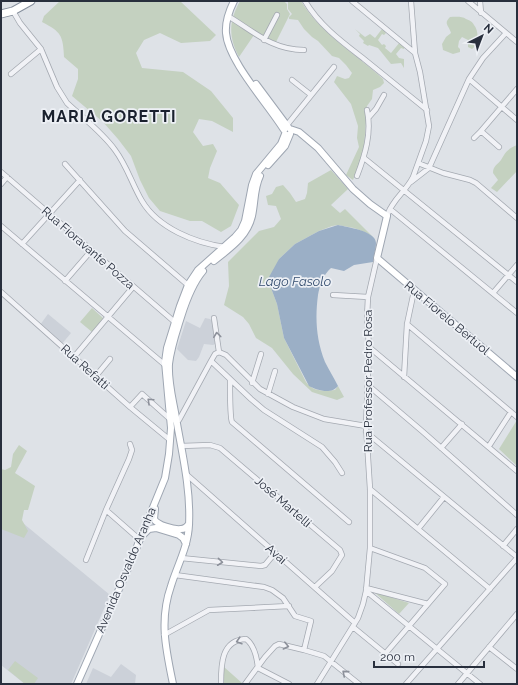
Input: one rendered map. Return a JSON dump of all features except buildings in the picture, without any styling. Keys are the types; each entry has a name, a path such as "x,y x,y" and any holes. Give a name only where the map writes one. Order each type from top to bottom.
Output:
{"highway":[{"path":"1,14 13,11 31,1"}],"main road":[{"path":"173,684 164,634 164,616 170,587 186,544 189,524 188,486 183,455 174,420 165,365 167,348 190,287 200,274 227,248 241,237 249,224 258,179 282,151 288,141 288,130 232,55 228,45 226,33 234,1"},
{"path":"229,17 238,1"},
{"path":"288,130 296,131 318,148 353,190 388,216"},
{"name":"Rua Professor Pedro Rosa","path":"377,258 388,216"},
{"name":"Rua Fiorelo Bertuol","path":"377,258 517,377"},
{"path":"174,420 169,365 177,324"},
{"name":"Avenida Osvaldo Aranha","path":"77,684 127,571 165,478 174,420"},
{"path":"169,454 174,448 181,446"},
{"path":"156,501 154,519 157,523 181,530 189,524"},
{"path":"140,538 149,529 156,528 179,535 183,538 186,544"}],"street":[{"path":"305,1 316,17 339,38 427,110"},
{"path":"352,1 415,53"},
{"path":"410,183 428,133 427,110 415,53 411,1"},
{"path":"468,1 517,42"},
{"path":"480,1 481,13"},
{"path":"13,11 20,23 41,49 62,96 67,103 114,148 123,162 145,206 158,219 169,227 198,241 227,248"},
{"path":"264,40 277,15"},
{"path":"229,17 264,40 285,49 304,50"},
{"path":"410,183 429,168 469,79 483,58 506,33"},
{"path":"11,74 41,49"},
{"path":"288,130 311,95 334,67"},
{"path":"469,79 517,120"},
{"path":"292,80 311,95"},
{"path":"474,138 517,89"},
{"path":"369,117 376,109 384,95"},
{"path":"357,176 364,158 367,142 369,117 368,110"},
{"path":"480,130 499,147"},
{"path":"364,158 517,282"},
{"path":"418,163 443,174 476,182 517,218"},
{"path":"65,164 125,231 190,287"},
{"name":"Rua Fioravante Pozza","path":"1,172 177,324"},
{"path":"1,184 7,177"},
{"path":"22,244 80,180"},
{"name":"Rua Professor Pedro Rosa","path":"388,216 395,199 410,183"},
{"path":"390,209 517,313"},
{"path":"1,226 165,365"},
{"path":"65,281 91,251"},
{"name":"Rua Professor Pedro Rosa","path":"317,684 354,625 363,604 366,589 370,548 370,489 366,432 369,386 367,317 368,297 377,258"},
{"path":"493,293 517,265"},
{"path":"74,357 133,287"},
{"path":"404,377 407,324 414,291"},
{"name":"Rua Refatti","path":"1,292 130,407 170,440"},
{"path":"333,295 368,297"},
{"path":"214,318 219,352"},
{"path":"407,324 517,417"},
{"path":"369,347 517,471"},
{"path":"130,407 142,394 174,420 179,419 215,354 219,352"},
{"path":"219,352 226,355 252,383 268,394 311,416 366,426"},
{"path":"252,383 261,354"},
{"path":"96,377 110,359"},
{"path":"211,361 264,410 322,447 342,473"},
{"path":"268,394 275,371"},
{"path":"230,380 230,419 232,422 349,522"},
{"path":"369,386 517,515"},
{"path":"489,446 511,412"},
{"path":"441,448 462,424"},
{"path":"366,432 517,558 406,684"},
{"path":"86,560 106,510 130,459 132,450 130,444"},
{"name":"José Martelli","path":"181,446 210,445 220,448 340,550 342,555 317,589"},
{"name":"Avaí","path":"186,474 326,597 385,654 398,664"},
{"path":"188,486 192,483 198,484"},
{"path":"370,489 490,589"},
{"path":"418,529 444,497"},
{"path":"106,510 140,538"},
{"path":"503,546 517,529"},
{"path":"370,548 425,568 445,584 385,654"},
{"path":"181,558 261,566 265,565 275,553"},
{"path":"175,575 264,587 281,596 289,606 292,614 297,618 311,621 304,650"},
{"path":"366,589 428,604"},
{"path":"366,589 436,649 480,684"},
{"path":"164,634 209,610 289,606"},
{"path":"458,684 516,616"},
{"path":"221,684 223,656 229,646 236,641 246,639 249,641 256,656 258,668"},
{"path":"245,684 265,657 277,645 304,650 324,656 359,684"},
{"path":"489,647 517,669"},
{"path":"258,668 289,684"}],"shaded area":[{"path":"48,314 71,333 61,345 40,325"},
{"path":"205,318 212,321 215,344 204,344 196,361 188,360 177,349 186,321 200,328"},
{"path":"1,505 110,595 71,684 25,684 1,665"},
{"path":"121,664 136,675 135,684 86,684 93,668 111,677"}],"green space":[{"path":"60,1 180,1 216,35 210,41 181,43 160,33 144,40 136,53 142,68 183,72 211,91 233,118 233,132 212,121 199,119 193,132 203,146 213,144 217,151 210,168 208,178 220,183 239,205 231,226 221,232 202,221 190,221 160,211 149,198 131,156 103,122 72,96 78,79 78,69 64,57 63,44 60,35 42,22 44,16"},
{"path":"240,1 284,1 287,4 287,9 290,14 274,46 254,35 239,57 233,42 231,29 236,8"},
{"path":"287,1 301,1 309,13 328,33 383,79 384,83 380,87 373,90 372,99 367,106 364,148 353,180 346,175 359,147 357,138 358,126 351,104 334,82 337,76 345,79 349,78 352,73 339,58 332,56 318,41 312,37 298,20 289,19 292,14 288,9"},
{"path":"450,17 463,17 472,22 476,28 478,37 476,44 472,49 468,47 468,40 462,37 459,41 458,47 460,52 453,54 443,50 442,44 446,37 451,33 447,23"},
{"path":"355,29 365,37 370,34 375,38 383,29 386,33 384,35 382,34 378,40 382,45 384,44 386,46 385,48 391,53 400,42 405,46 404,49 401,48 396,54 399,58 404,59 404,68 401,63 391,64 378,48 368,46 363,43 364,41 359,36 360,34"},
{"path":"517,145 517,171 497,192 491,188 498,180 493,173 494,169 504,154"},
{"path":"331,170 348,189 331,205 340,213 345,209 373,237 354,228 338,225 319,231 295,244 279,259 271,288 277,304 284,338 306,382 312,388 327,391 335,390 338,386 344,397 337,400 312,392 293,374 272,348 256,338 249,324 243,317 224,305 229,286 228,262 259,231 274,227 281,219 276,206 268,205 266,196 272,194 276,187 283,185 296,202 305,199 308,183"},
{"path":"92,308 104,319 92,332 80,322"},
{"path":"517,420 517,466 499,449"},
{"path":"19,445 27,451 15,473 35,486 28,510 24,510 22,520 28,531 24,538 1,529 1,469 5,470 11,467 13,454"},
{"path":"374,592 409,603 399,614"},
{"path":"15,661 38,678 34,684 25,684 8,670"},
{"path":"224,667 242,683 223,684"}],"water":[{"name":"Lago Fasolo","path":"338,225 354,228 371,235 375,239 376,246 373,262 354,265 344,271 331,268 321,283 318,295 317,312 318,337 325,362 338,386 335,389 324,391 309,386 284,338 277,304 271,288 269,277 279,259 295,244 319,231"}],"district":[{"name":"MARIA GORETTI","path":"109,116"}]}
